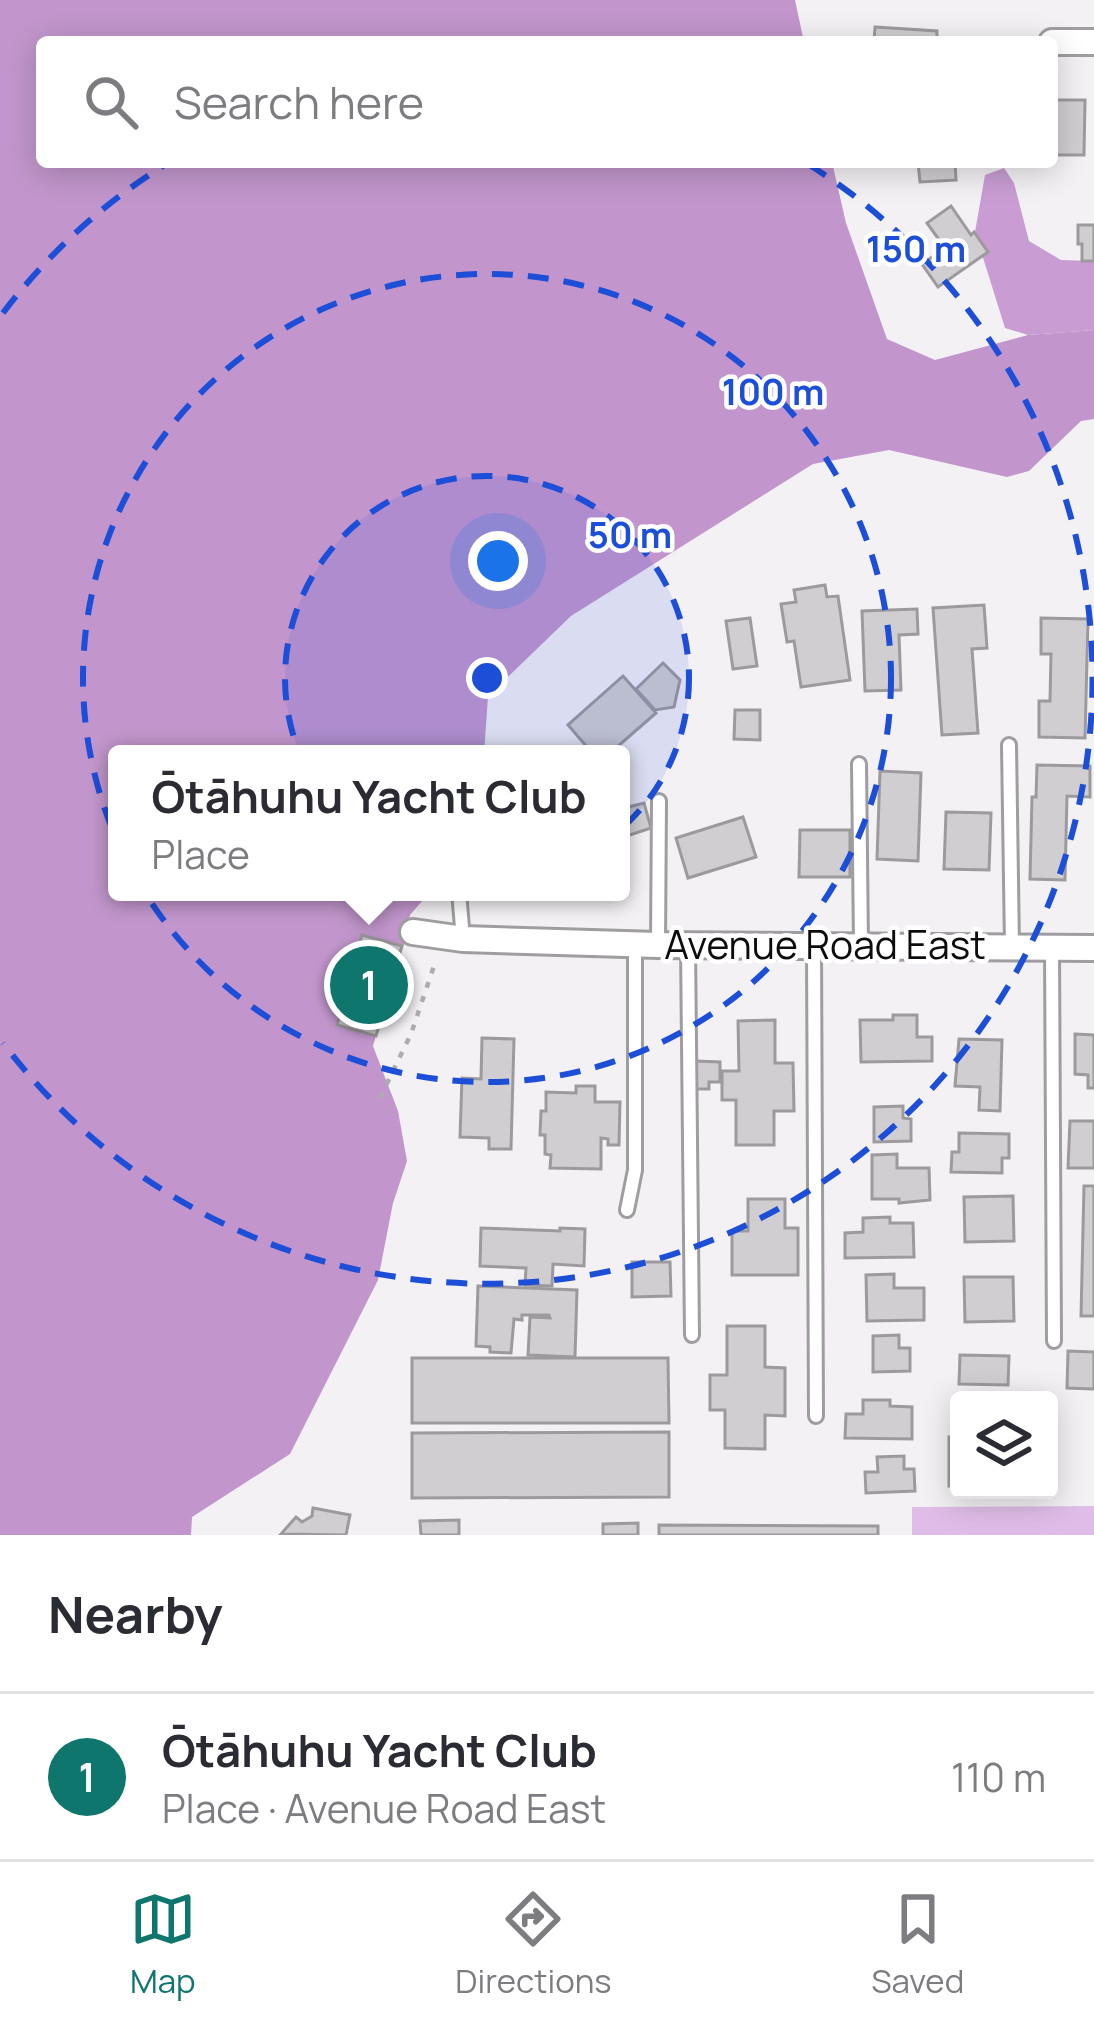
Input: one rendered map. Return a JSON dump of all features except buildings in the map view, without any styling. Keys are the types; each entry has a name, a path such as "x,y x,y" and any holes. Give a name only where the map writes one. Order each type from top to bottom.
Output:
{"street":[{"path":"1058,42 1094,42"},
{"name":"Avenue Road East","path":"413,932 463,939 646,944 1094,948"}],"lane":[{"path":"1010,745 1012,947"},
{"path":"859,764 861,946"},
{"path":"627,1210 635,1169 658,801"},
{"path":"460,901 463,939"},
{"path":"688,944 692,1335"},
{"path":"814,945 816,1416"},
{"path":"1052,947 1054,1341"}],"path":[{"path":"380,1098 411,1034 437,955"}],"shaded area":[{"path":"0,0 795,0 803,36 36,36 36,168 833,168 846,223 887,339 935,360 1028,335 1094,330 1094,419 1081,421 1029,471 1007,477 889,450 813,464 571,616 488,696 485,745 108,745 108,901 422,901 410,915 373,1046 398,1111 407,1161 393,1203 378,1280 290,1454 192,1517 191,1535 0,1535"},
{"path":"1004,168 1014,183 1029,241 1061,260 1094,261 1094,330 1028,335 1005,328 975,232 985,175"},
{"path":"1094,1506 1094,1535 912,1535 912,1507"}],"place":[{"name":"Ōtāhuhu Yacht Club","path":"369,985"}]}
